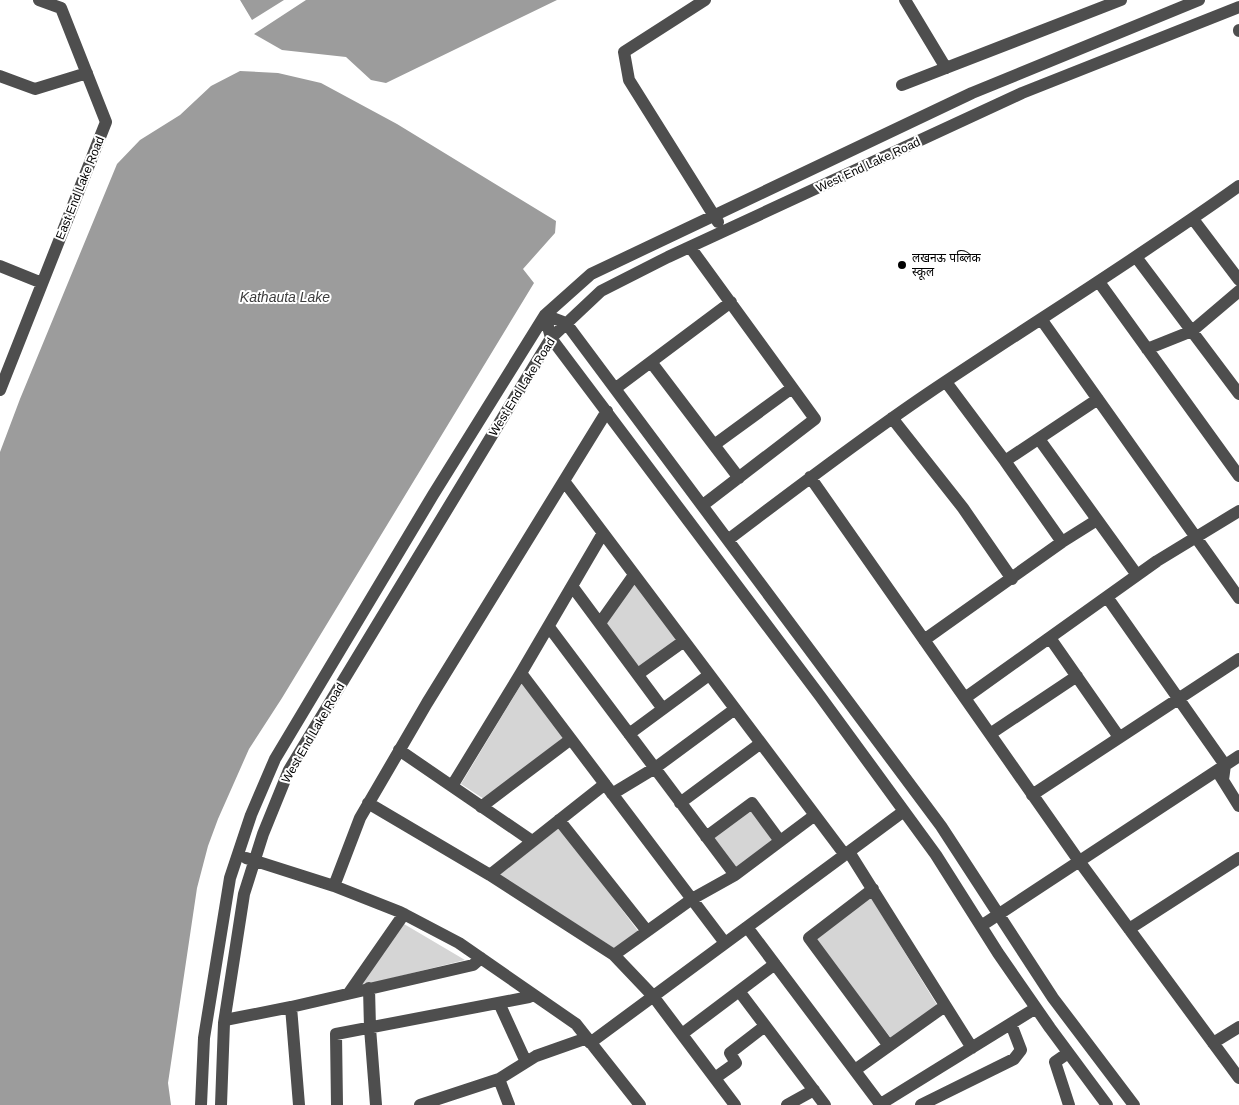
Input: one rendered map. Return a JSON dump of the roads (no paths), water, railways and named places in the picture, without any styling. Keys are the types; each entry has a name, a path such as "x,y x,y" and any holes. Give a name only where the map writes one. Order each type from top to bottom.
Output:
{"street":[{"name":"East End Lake Road","path":"0,390 106,122 61,8 38,0"},
{"path":"705,0 624,52 629,80 715,215 722,232"},
{"path":"906,0 946,68"},
{"path":"902,84 1122,0"},
{"name":"West End Lake Road","path":"201,1105 204,1038 230,878 251,815 275,759 545,314 591,274 972,93 1199,0"},
{"name":"West End Lake Road","path":"221,1105 225,1020 244,894 254,860 289,770 551,338 601,291 690,247 1022,93 1239,7"},
{"path":"0,76 35,89 87,73"},
{"path":"728,539 892,418 1099,282 1239,186"},
{"path":"1193,219 1239,280"},
{"path":"690,247 815,419 703,505"},
{"path":"1136,257 1239,394"},
{"path":"0,266 42,283"},
{"path":"1099,282 1239,476"},
{"path":"1147,349 1192,331 1239,291"},
{"path":"616,388 731,302"},
{"path":"545,314 566,323 616,388 941,826 1053,998 1134,1105"},
{"path":"545,314 551,338 820,696 936,854 1036,1008 1107,1105"},
{"path":"1041,319 1239,598"},
{"path":"651,362 739,478"},
{"path":"946,382 1062,542"},
{"path":"714,445 792,388"},
{"path":"1005,462 1098,399"},
{"path":"334,886 368,802 607,411"},
{"path":"892,418 963,508 1012,579"},
{"path":"1039,439 1137,575"},
{"path":"810,477 1079,861 1239,1078"},
{"path":"564,481 815,816 873,889 972,1048"},
{"path":"964,698 1137,575 1239,511"},
{"path":"924,640 1062,542 1097,520"},
{"path":"452,786 522,673 603,533"},
{"path":"600,623 634,575"},
{"path":"572,586 663,709"},
{"path":"1107,597 1178,699 1222,772 1239,806"},
{"path":"549,627 734,875"},
{"path":"1050,638 1119,737"},
{"path":"638,674 684,641"},
{"path":"1032,795 1239,659"},
{"path":"522,673 725,943"},
{"path":"629,734 709,675"},
{"path":"990,734 1077,676"},
{"path":"490,875 559,820 609,789 655,768 735,709"},
{"path":"481,807 571,739"},
{"path":"680,803 761,743"},
{"path":"399,750 532,841"},
{"path":"981,926 1079,861 1222,772 1239,756"},
{"path":"368,802 490,875 614,955 653,996 735,1105"},
{"path":"706,837 752,803 780,841"},
{"path":"420,1105 499,1080 536,1056 588,1040 653,996 904,811"},
{"path":"614,955 692,899 734,875 815,816"},
{"path":"559,820 647,931"},
{"path":"238,855 334,886 404,914 459,943 576,1024 640,1105"},
{"path":"1129,929 1239,858"},
{"path":"873,889 808,938 888,1046"},
{"path":"349,993 404,914"},
{"path":"747,927 855,1070 879,1105 1036,1008"},
{"path":"225,1020 291,1007 473,965 481,958"},
{"path":"682,1034 775,964"},
{"path":"369,988 376,1105"},
{"path":"739,991 825,1105"},
{"path":"337,1105 336,1034 529,997 531,993"},
{"path":"499,1003 526,1062"},
{"path":"855,1070 945,1006"},
{"path":"291,1007 299,1105"},
{"path":"921,1105 1014,1059 1021,1050 1011,1024"},
{"path":"715,1078 736,1063 730,1053 765,1026"},
{"path":"1213,1043 1239,1027"},
{"path":"1068,1053 1055,1062 1069,1105"},
{"path":"499,1080 509,1105"},
{"path":"786,1105 814,1090"}],"water":[{"path":"240,0 284,0 252,20"},
{"path":"306,0 557,0 386,83 371,80 346,57 282,50 254,34"},
{"name":"Kathauta Lake","path":"240,71 278,73 321,83 397,124 556,221 555,233 523,269 534,283 282,698 249,749 218,819 208,846 197,888 168,1083 171,1105 0,1105 0,452 117,164 140,140 180,115 211,86"}],"place":[{"name":"लखनऊ पब्लिक स्कूल","path":"902,265"}]}
